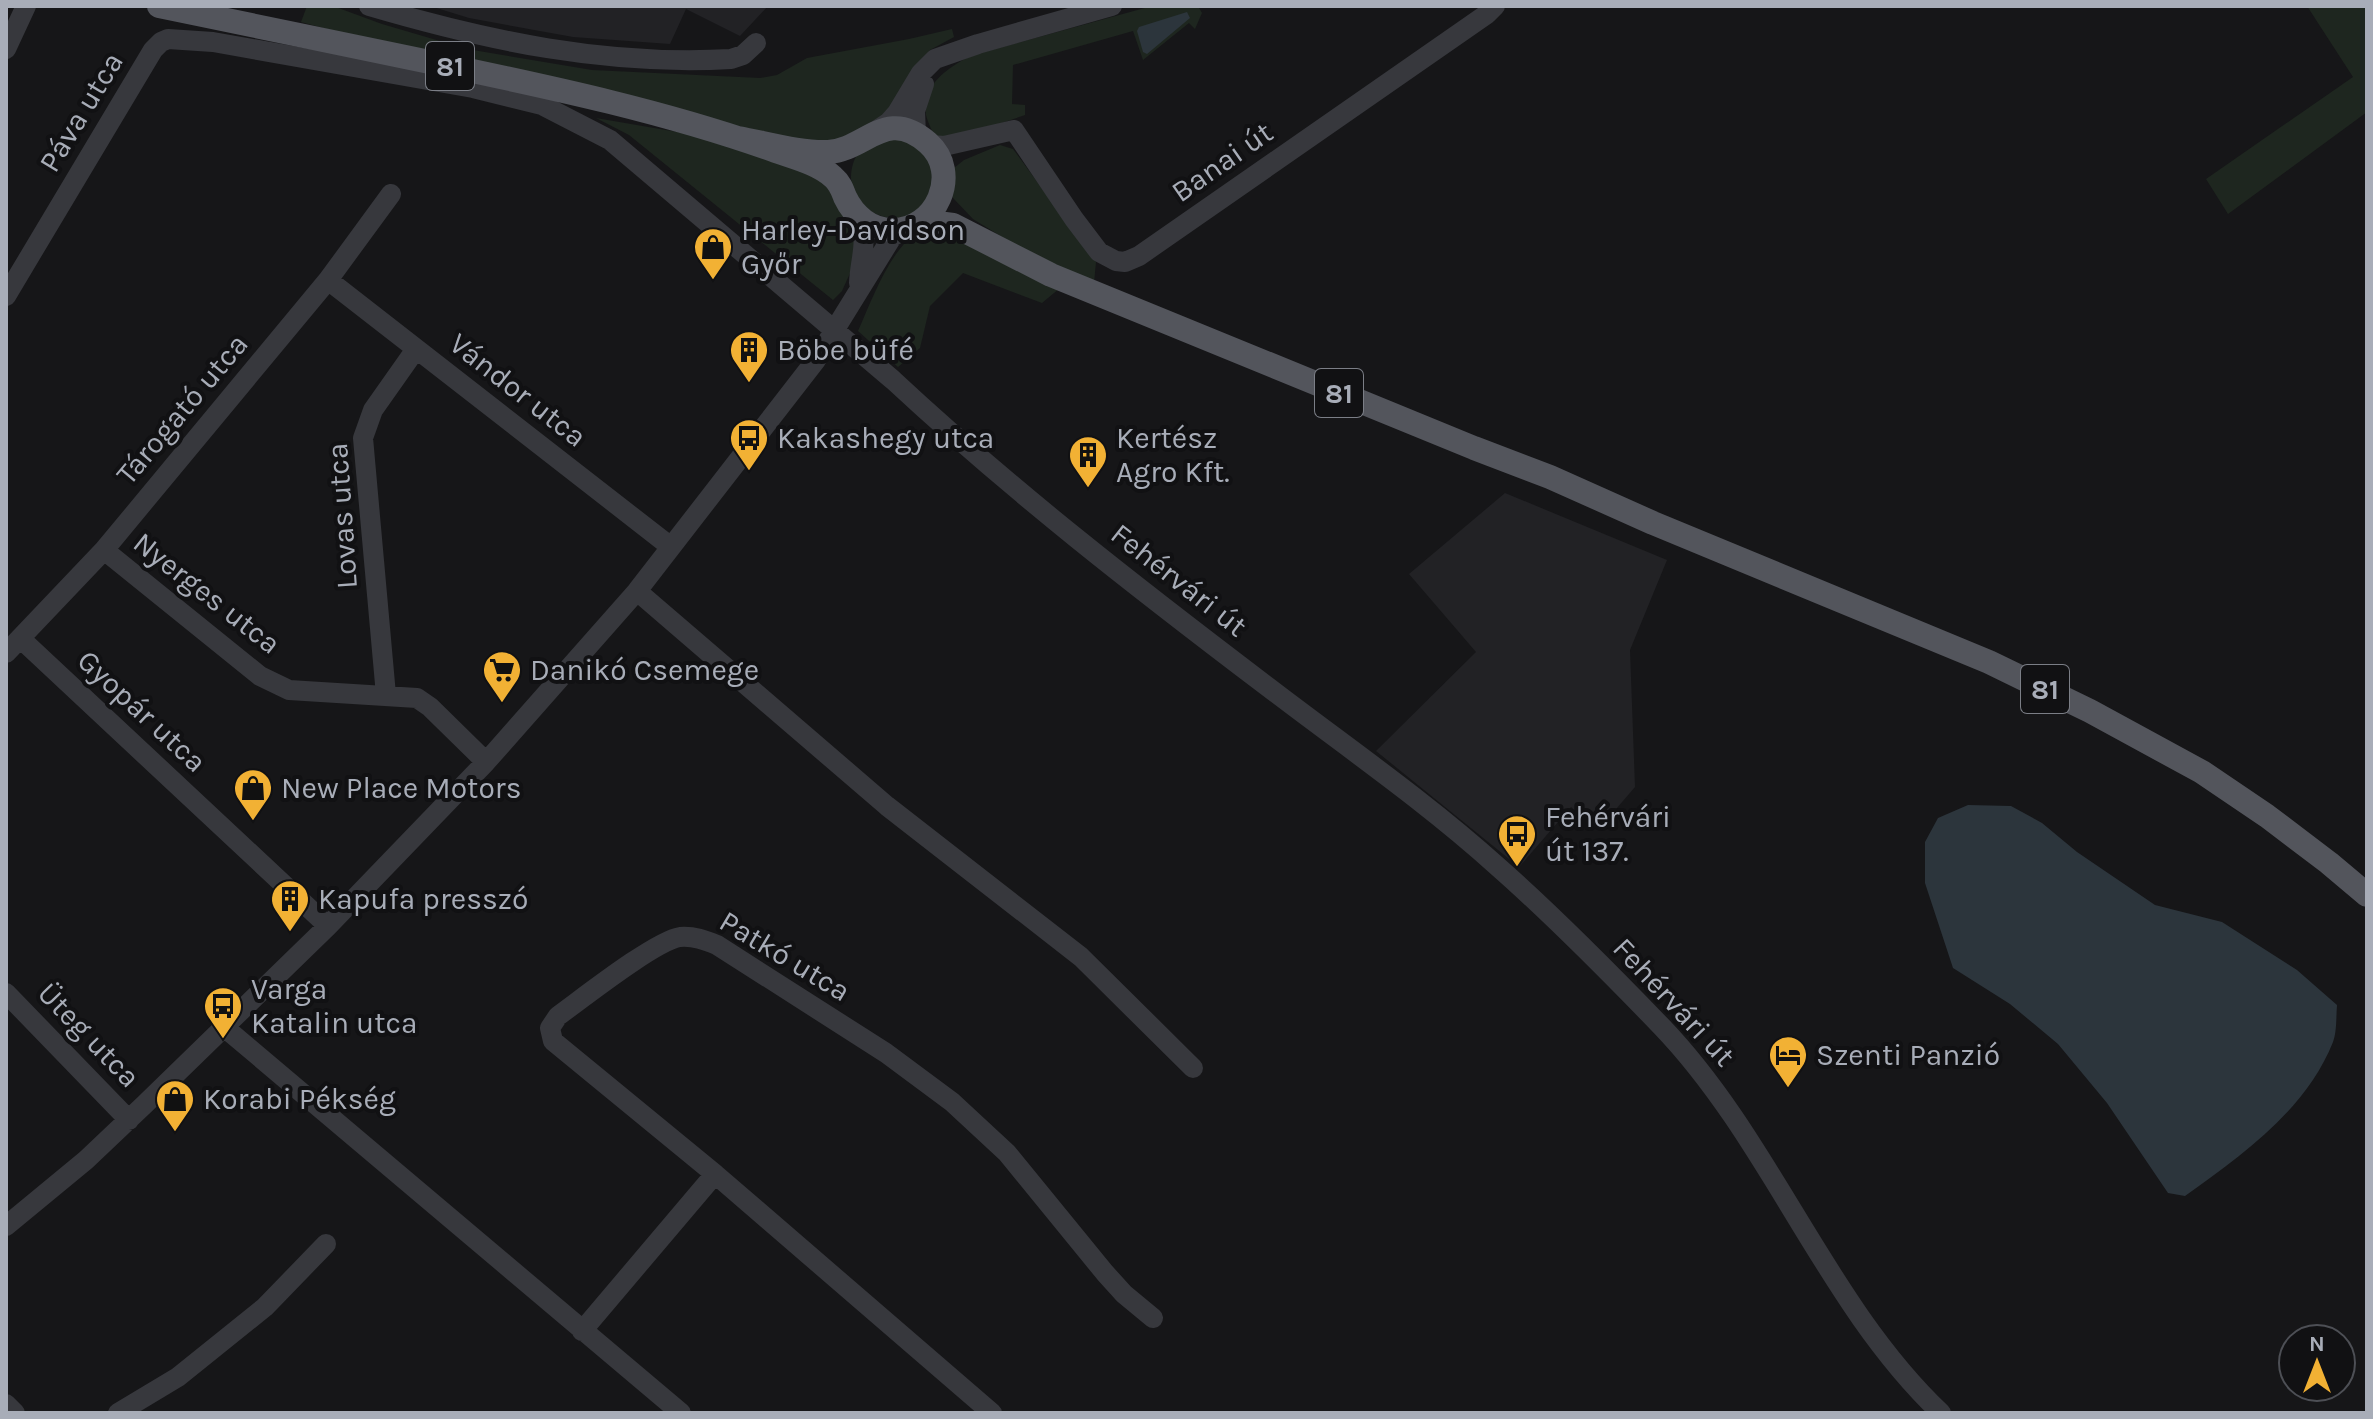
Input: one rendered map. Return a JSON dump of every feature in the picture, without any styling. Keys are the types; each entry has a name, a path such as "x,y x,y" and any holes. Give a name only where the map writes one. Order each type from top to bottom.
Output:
{"main road":[{"name":"81","path":"159,6 535,84 738,138 819,152 838,151 886,129 901,129 924,140 939,157 943,178 960,214 989,242"},
{"name":"81","path":"738,138 826,171 840,184 849,204 864,221 877,228 892,230 914,225 953,225 1065,281 1550,477 1989,662 2090,711 2202,772 2292,835 2367,895"},
{"path":"849,204 842,183 843,168 849,154 864,138"},
{"path":"914,225 932,212 940,199 943,178"}],"street":[{"path":"6,49 26,6"},
{"path":"369,6 447,29 530,47 632,58 731,59 743,55 756,43"},
{"path":"864,138 889,122 910,88 935,59 1112,6"},
{"name":"Banai út","path":"1014,130 1099,252 1125,262 1139,256 1495,6"},
{"name":"Fehérvári út","path":"161,42 175,39 213,42 473,88 542,105 610,140 936,420 1116,569 1439,817 1497,865 1554,919 1664,1029 1707,1079 1876,1340 1917,1391 1941,1413"},
{"name":"Páva utca","path":"6,296 145,63 161,42"},
{"path":"953,52 935,67 922,88 915,111 924,140 944,146 1014,130"},
{"path":"943,178 950,161 981,143 1014,130"},
{"name":"Tárogató utca","path":"13,645 104,550 328,280 391,194"},
{"path":"849,204 861,221 864,235 859,289"},
{"path":"6,1226 129,1120 328,926 486,762 637,591 816,360 892,237 914,225"},
{"name":"Vándor utca","path":"328,280 671,547"},
{"name":"Lovas utca","path":"386,695 363,438 373,410 416,349"},
{"name":"Nyerges utca","path":"104,550 260,676 289,690 417,698 486,762"},
{"path":"637,591 887,806 1081,957 1193,1068"},
{"name":"Gyopár utca","path":"13,645 328,926"},
{"name":"Patkó utca","path":"992,1413 715,1174 553,1041 550,1028 558,1016 659,945 679,937 698,937 717,945 886,1053 952,1102 1007,1153 1105,1273 1153,1318"},
{"name":"Üteg utca","path":"6,993 129,1120"},
{"path":"224,1027 681,1413"},
{"path":"582,1331 715,1174"},
{"path":"118,1413 178,1377 265,1307 326,1244"},
{"path":"6,1404 15,1413"}],"shaded area":[{"path":"307,6 333,6 467,49 592,70 760,78 777,75 807,58 952,29 954,37 930,50 911,74 896,105 879,119 836,144 815,144 408,51 301,22"},
{"path":"430,6 768,6 740,36 686,9 670,44 573,37 469,18"},
{"path":"1152,6 1198,6 1202,13 1195,29 1189,23 1143,60 1133,31 1013,65 1012,104 1025,105 1025,115 961,137 935,139 926,115 928,94 939,78 955,65 973,55"},
{"path":"2307,6 2367,6 2367,112 2228,214 2206,179 2353,77"},
{"path":"1187,12 1190,18 1147,54 1143,52 1137,31 1139,27"},
{"path":"596,118 689,134 757,153 828,182 853,223 855,262 842,291 833,300 629,135"},
{"path":"897,137 920,147 933,175 925,202 916,211 891,218 878,215 866,207 853,189 851,174 855,158 862,149"},
{"path":"1000,145 1013,149 1096,262 1094,283 1046,264 973,219 953,198 949,181 954,168 964,160"},
{"path":"939,229 1066,283 1042,303 963,273 930,306 920,348 898,367 858,331 890,263 904,244 925,232"},
{"path":"1505,493 1667,560 1630,650 1635,787 1598,830 1571,807 1519,867 1376,751 1476,652 1409,574"},
{"path":"1968,805 2011,806 2042,823 2077,852 2155,905 2222,922 2297,970 2337,1005 2333,1042 2306,1089 2250,1147 2185,1196 2168,1193 2107,1103 2058,1044 2010,1004 1953,968 1925,883 1925,842 1938,818"}],"place":[{"name":"Harley-Davidson Győr","path":"713,281"},
{"name":"Böbe büfé","path":"749,384"},
{"name":"Kakashegy utca","path":"749,472"},
{"name":"Kertész Agro Kft.","path":"1088,489"},
{"name":"Danikó Csemege","path":"502,704"},
{"name":"New Place Motors","path":"253,822"},
{"name":"Fehérvári út 137.","path":"1517,868"},
{"name":"Kapufa presszó","path":"290,933"},
{"name":"Varga Katalin utca","path":"223,1040"},
{"name":"Szenti Panzió","path":"1788,1089"},
{"name":"Korabi Pékség","path":"175,1133"}]}
